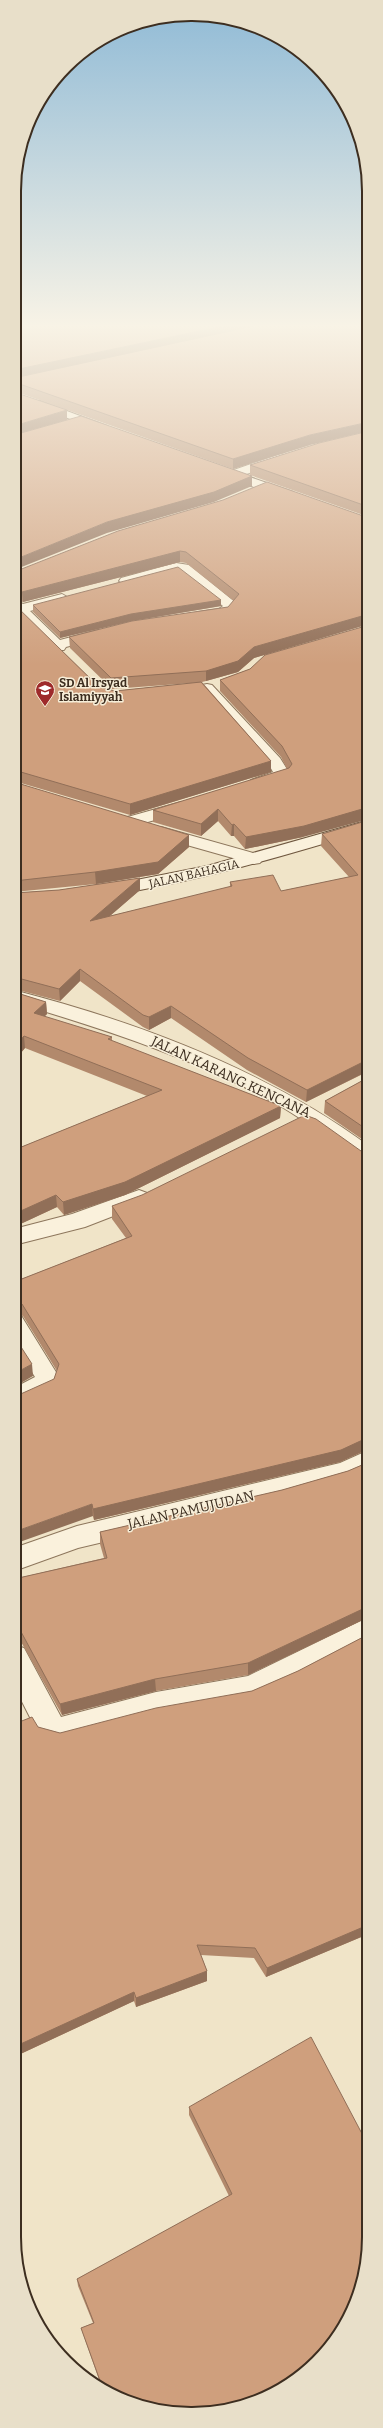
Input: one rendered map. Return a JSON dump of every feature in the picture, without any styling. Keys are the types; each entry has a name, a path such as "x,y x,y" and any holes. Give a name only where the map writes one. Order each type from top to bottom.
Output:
{"street":[{"path":"232,474 293,455"},
{"path":"209,466 301,499"},
{"path":"245,495 266,486"},
{"path":"113,585 180,567 230,604 230,609 219,613 191,616"},
{"path":"21,605 74,595"},
{"path":"21,610 62,650 110,631"},
{"path":"225,683 200,688 274,761 282,774 243,787"},
{"path":"198,801 123,820 254,859"},
{"name":"JALAN BAHAGIA","path":"96,893 156,884 254,859 362,827"},
{"name":"JALAN KARANG KENCANA","path":"21,998 90,1018 153,1040 314,1110 362,1151"},
{"path":"289,1124 314,1110"},
{"path":"21,1235 77,1221 134,1201 155,1190"},
{"path":"21,1334 47,1377 45,1383 21,1395"},
{"name":"JALAN PAMUJUDAN","path":"21,1557 77,1536 281,1489 346,1472 362,1464"},
{"path":"21,1671 50,1728 61,1730 156,1705 251,1688 300,1666 362,1633"}],"building":[{"path":"21,438 145,438 252,476 214,492 107,522 21,557"},
{"path":"174,438 299,438 233,459"},
{"path":"339,438 362,438 362,505 250,465"},
{"path":"267,482 362,516 362,616 254,647 238,661 206,671 111,678 69,637 132,621 228,607 239,594 186,552 180,551 21,592 21,569 118,531 223,500"},
{"path":"178,567 221,600 131,614 60,632 33,605"},
{"path":"21,611 99,687 115,691 201,682 271,761 130,804 21,772"},
{"path":"362,627 362,809 304,826 246,837 234,824 232,825 218,809 201,824 153,810 289,768 292,764 282,746 220,680 250,669 265,655"},
{"path":"21,784 189,835 158,862 95,872 21,880"},
{"path":"362,822 362,1062 307,1090 248,1058 171,1006 149,1017 143,1015 80,969 59,989 21,979 21,893 59,890 140,878 90,921 232,886 230,882 273,875 281,891 358,875 322,834"},
{"path":"21,994 46,1002 34,1013 112,1037 108,1039 281,1106 125,1182 63,1202 56,1195 21,1211 21,1147 162,1090 24,1036 21,1039"},
{"path":"362,1081 362,1126 325,1101"},
{"path":"305,1115 316,1119 362,1151 362,1440 341,1450 93,1509 92,1504 21,1529 21,1394 54,1379 59,1364 21,1304 21,1279 132,1236 112,1206 142,1195"},
{"path":"21,1347 32,1364 21,1370"},
{"path":"362,1465 362,1609 248,1663 155,1679 60,1704 21,1632 21,1577 107,1558 100,1532 282,1490 348,1471"},
{"path":"362,1638 362,1928 267,1968 255,1948 197,1945 207,1971 136,1998 134,1992 21,2044 21,1721 32,1717 38,1727 60,1733 156,1708 252,1691 298,1671"},
{"path":"311,2037 362,2134 361,2259 353,2291 339,2322 320,2349 304,2365 277,2384 246,2398 225,2404 203,2407 180,2407 158,2404 126,2394 100,2380 81,2328 94,2323 77,2279 232,2194 189,2107"}],"place":[{"name":"SD Al Irsyad Islamiyyah","path":"45,707"}]}
